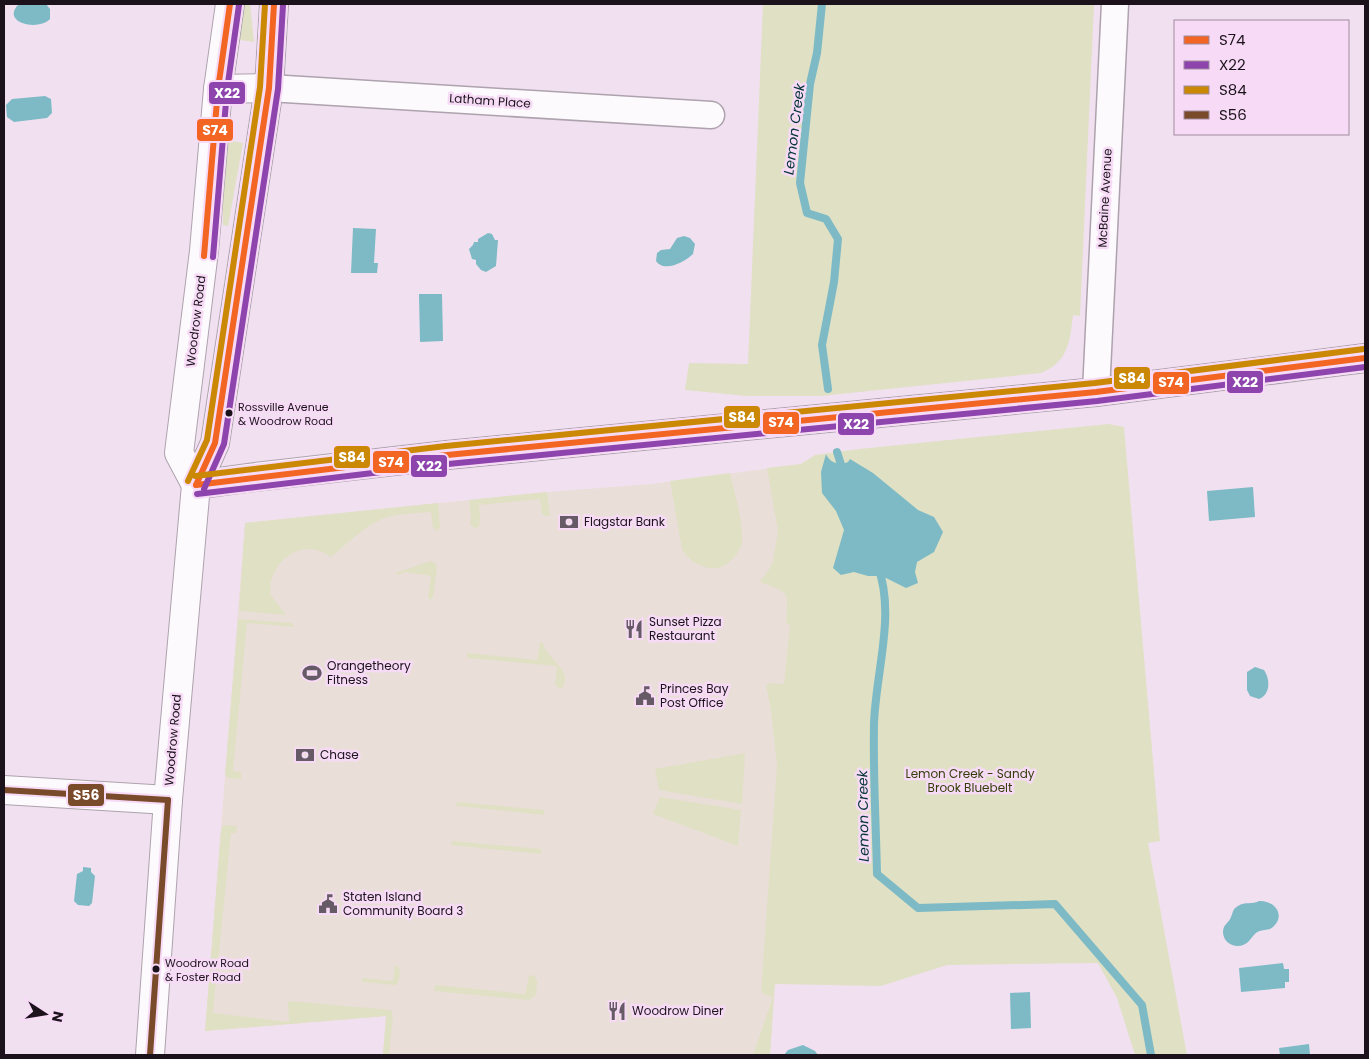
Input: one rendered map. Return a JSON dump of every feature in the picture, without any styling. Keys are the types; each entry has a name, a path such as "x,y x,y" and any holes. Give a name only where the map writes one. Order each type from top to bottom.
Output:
{"street":[{"name":"Woodrow Road","path":"196,485 179,453 204,251 218,89 230,4"},
{"name":"Woodrow Road","path":"150,1055 168,800 196,485 215,443 269,88 274,4"},
{"name":"McBaine Avenue","path":"1096,392 1115,4"},
{"path":"218,89 269,88"},
{"name":"Latham Place","path":"269,88 711,115"},
{"path":"196,485 447,455 1096,392 1365,358"},
{"path":"4,790 168,800"}],"shaded area":[{"path":"805,462 770,1055 383,1055 386,1016 205,1031 245,523 547,492 651,484"}],"green space":[{"path":"239,4 250,4 254,42 234,39"},
{"path":"763,4 1094,4 1080,316 1073,315 1069,342 1057,363 1041,373 821,396 747,396 685,390 689,363 748,364"},
{"path":"221,139 243,143 228,226 223,225"},
{"name":"Lemon Creek - Sandy Brook Bluebelt","path":"1109,424 1124,427 1160,841 1148,843 1187,1055 1135,1055 1117,998 1098,963 947,965 881,986 775,984 770,1055 753,1055 773,997 763,994 761,991 777,765 766,685 770,683 784,684 790,625 786,622 786,595 760,581 773,561 778,531 767,468 801,464 815,455 859,449"},
{"path":"730,473 740,517 742,542 736,555 726,565 709,568 697,564 682,549 670,481"},
{"path":"547,492 550,516 542,514 540,499 479,505 479,527 474,528 470,524 469,500"},
{"path":"438,503 440,526 438,531 433,528 431,512 410,513 388,517 373,524 331,557 323,552 307,549 291,554 279,565 270,587 270,594 286,615 239,611 245,523"},
{"path":"430,561 435,563 437,568 433,597 430,600 428,596 431,576 405,572 398,575 396,573"},
{"path":"238,619 292,623 295,627 247,623 233,771 241,772 241,779 228,778 225,775"},
{"path":"540,642 543,643 545,649 565,675 562,688 557,687 555,684 557,666 467,658 467,653 537,660"},
{"path":"745,753 742,804 659,790 655,769"},
{"path":"660,797 741,810 738,846 653,814"},
{"path":"457,802 544,810 544,815 456,806"},
{"path":"225,825 237,826 236,833 231,833 213,1013 289,1022 288,1003 290,1001 391,1010 393,1016 389,1055 383,1055 386,1016 205,1031 221,830"},
{"path":"452,841 541,849 541,854 451,845"},
{"path":"395,966 398,966 400,973 396,985 362,982 362,978 393,981"},
{"path":"529,976 536,977 537,982 536,995 529,1000 434,991 435,985 525,994"}],"water":[{"path":"19,4 46,4 50,9 50,19 37,25 22,23 14,16 14,10"},
{"path":"45,96 51,99 52,113 47,118 14,122 7,117 6,105 12,99"},
{"path":"353,228 376,229 374,263 378,263 377,273 351,273"},
{"path":"488,233 492,234 495,240 498,240 496,266 486,272 481,270 476,264 476,260 472,259 469,249 474,242 478,242 478,239"},
{"path":"684,236 690,238 695,244 693,254 680,263 669,266 664,266 656,261 657,253 661,250 670,249 677,238"},
{"path":"419,294 442,294 443,341 420,342"},
{"path":"826,454 832,462 838,464 848,462 850,459 873,473 918,510 934,517 943,532 934,552 917,562 915,572 918,583 906,588 882,576 868,576 854,572 841,575 833,568 844,530 836,511 822,493 821,472"},
{"path":"1253,487 1255,517 1209,521 1207,491"},
{"path":"1255,667 1264,670 1268,682 1266,694 1259,699 1250,696 1247,690 1247,672"},
{"path":"83,867 91,868 91,872 95,876 92,903 89,906 78,905 74,901 77,874 83,871"},
{"path":"1259,901 1269,903 1276,909 1279,917 1274,926 1257,933 1241,946 1229,943 1224,937 1223,930 1235,909 1243,904"},
{"path":"1283,963 1284,969 1289,969 1289,982 1285,982 1285,988 1241,992 1239,968"},
{"path":"1030,992 1031,1028 1011,1029 1010,993"},
{"path":"1309,1044 1310,1055 1280,1055 1279,1048"},
{"path":"803,1045 815,1051 818,1055 784,1055 788,1050"}],"waterway":[{"name":"Lemon Creek","path":"822,4 817,53 810,84 800,183 807,213 826,219 838,239 834,282 822,345 828,389"},
{"name":"Lemon Creek","path":"837,452 844,474"},
{"name":"Lemon Creek","path":"878,567 883,586 885,625 874,725 877,874 918,908 1055,904 1142,1005 1151,1055"}],"transit line":[{"name":"S74","path":"204,256 218,89 230,4"},
{"name":"S84","path":"188,481 207,440 260,87 265,4"},
{"name":"S74","path":"196,485 215,443 269,88 274,4"},
{"name":"X22","path":"213,257 227,90 239,5"},
{"name":"X22","path":"204,489 224,444 278,89 283,5"},
{"name":"S84","path":"195,476 446,446 1095,383 1364,349"},
{"name":"S74","path":"196,485 447,455 1096,392 1365,358"},
{"name":"X22","path":"197,494 448,464 1097,401 1365,367"},
{"name":"S56","path":"4,790 168,800"},
{"name":"S56","path":"150,1055 168,800"}],"place":[{"name":"Rossville Avenue & Woodrow Road","path":"229,413"},
{"name":"Flagstar Bank","path":"569,522"},
{"name":"Sunset Pizza Restaurant","path":"634,629"},
{"name":"Orangetheory Fitness","path":"312,673"},
{"name":"Princes Bay Post Office","path":"645,696"},
{"name":"Chase","path":"305,755"},
{"name":"Staten Island Community Board 3","path":"328,904"},
{"name":"Woodrow Road & Foster Road","path":"156,969"},
{"name":"Woodrow Diner","path":"617,1011"}]}
